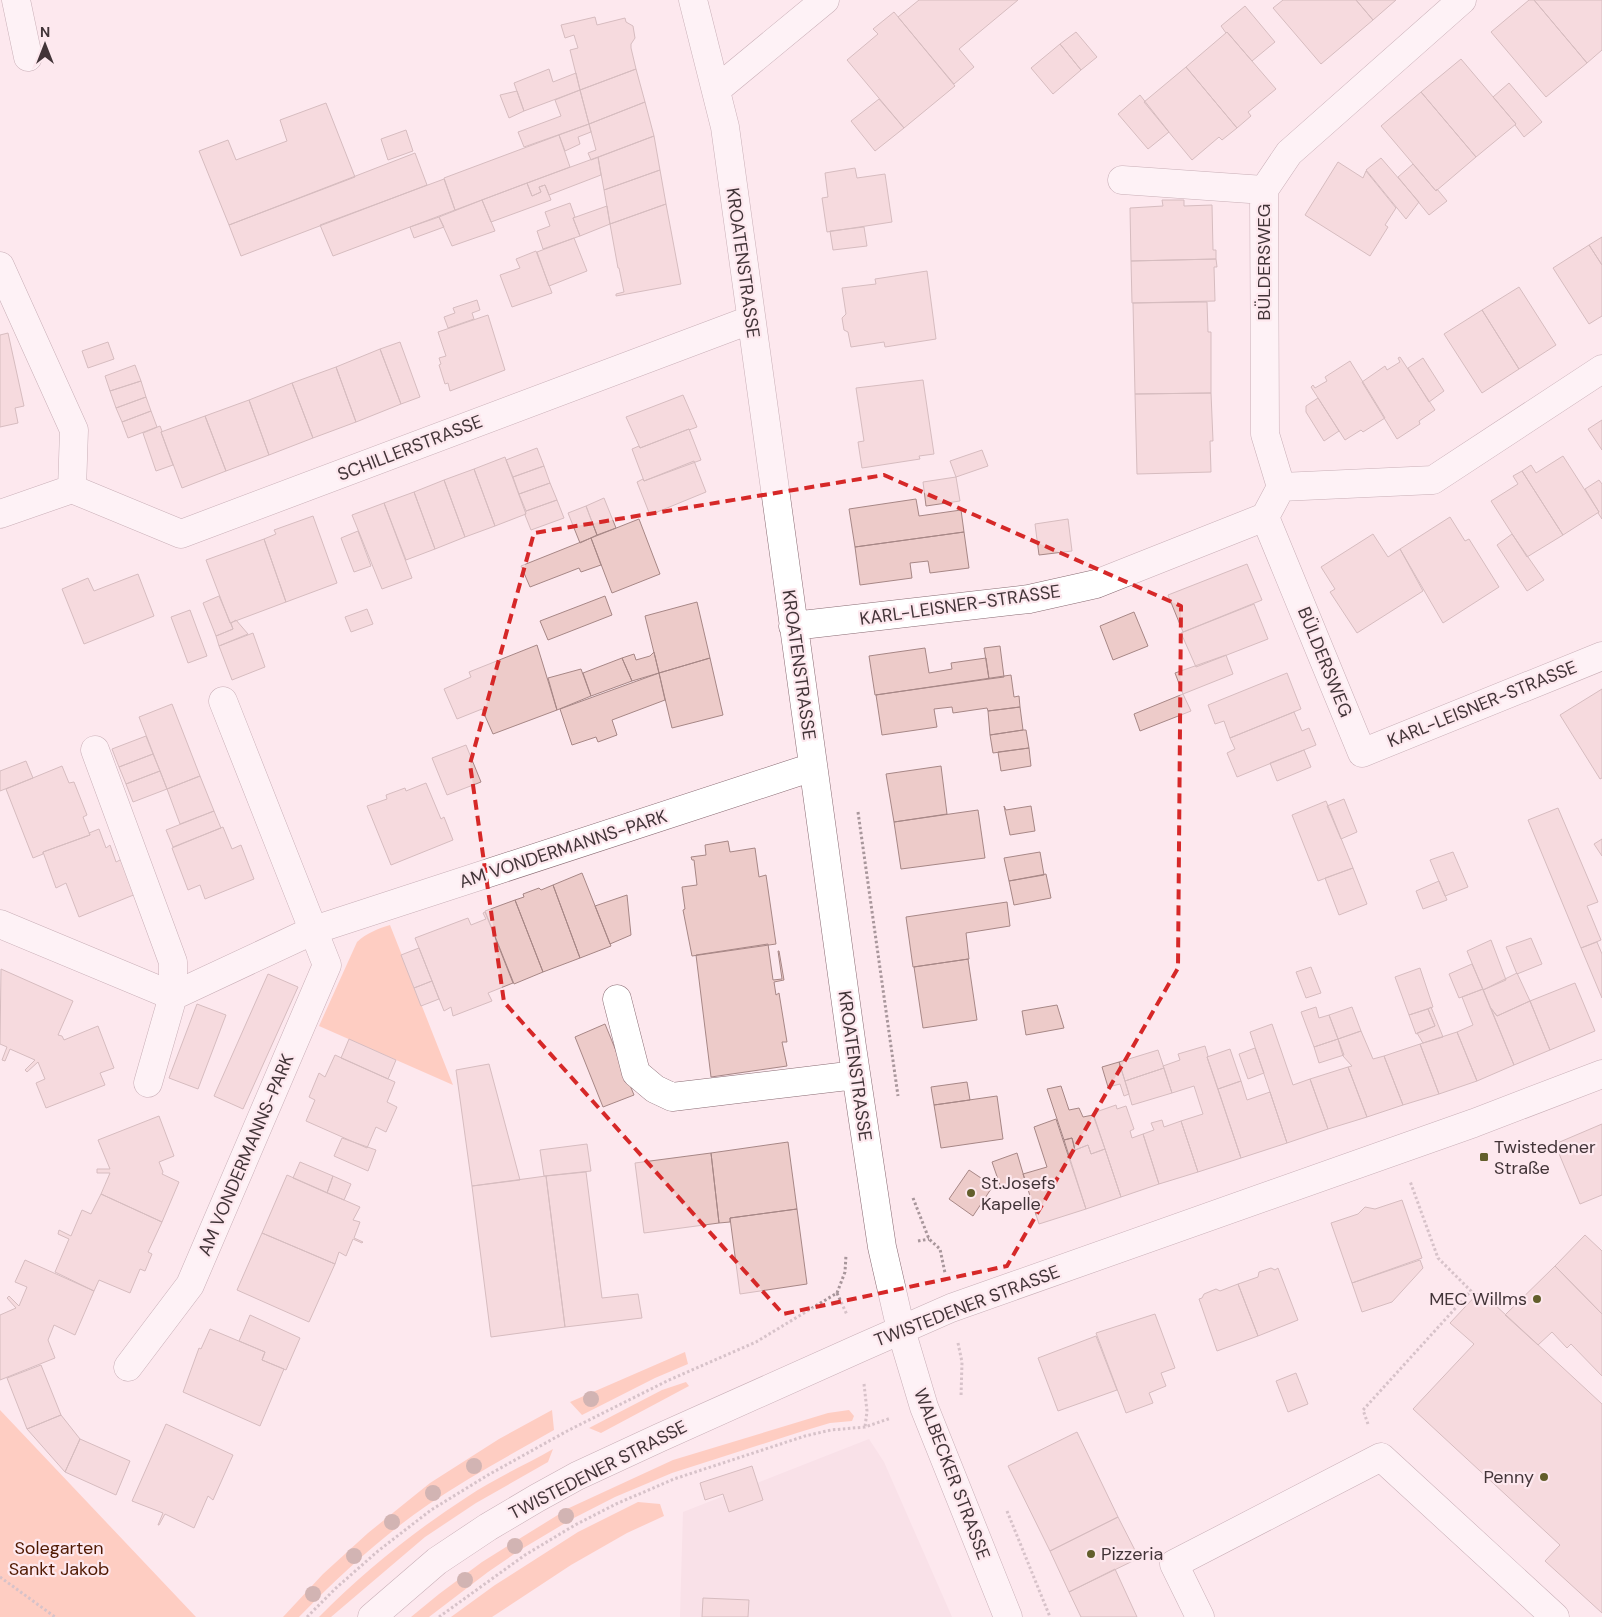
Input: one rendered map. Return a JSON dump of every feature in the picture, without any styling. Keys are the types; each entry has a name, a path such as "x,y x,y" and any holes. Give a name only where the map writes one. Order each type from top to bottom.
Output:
{"street":[{"path":"16,0 28,57"},
{"name":"KROATENSTRASSE","path":"693,0 725,127 750,320 856,1075 882,1247 900,1330"},
{"path":"716,90 825,0"},
{"name":"BÜLDERSWEG","path":"1281,487 1265,434 1264,190 1289,153 1462,0"},
{"path":"1122,180 1264,190"},
{"path":"0,266 74,430 72,489 0,514"},
{"name":"SCHILLERSTRASSE","path":"72,489 181,534 750,320"},
{"path":"1265,517 1281,487 1433,480 1602,369"},
{"name":"BÜLDERSWEG","path":"1265,517 1362,753"},
{"name":"KARL-LEISNER-STRASSE","path":"793,626 1029,600 1096,584 1265,517"},
{"name":"KARL-LEISNER-STRASSE","path":"1362,753 1602,656"},
{"name":"AM VONDERMANNS-PARK","path":"128,1367 190,1285 327,965 223,701"},
{"path":"95,750 173,962 173,996 148,1083"},
{"name":"AM VONDERMANNS-PARK","path":"173,996 314,930 813,767"},
{"path":"0,924 173,996"},
{"path":"617,999 636,1072 655,1090 672,1097 856,1075"},
{"name":"TWISTEDENER STRASSE","path":"372,1617 437,1561 536,1498 577,1476 659,1438 900,1330 951,1308 1399,1150 1602,1074"},
{"name":"WALBECKER STRASSE","path":"900,1330 924,1407 1008,1617"},
{"path":"1200,1617 1174,1564 1381,1457 1555,1617"}],"path":[{"path":"857,804 898,1100"},
{"path":"1381,1457 1363,1410 1472,1291 1438,1258 1399,1150"},
{"path":"307,1617 378,1551 431,1510 488,1475 569,1430 667,1381 756,1342 837,1293 845,1272 846,1254 929,1239 912,1195"},
{"path":"439,1617 479,1586 575,1525 616,1504 674,1479 805,1436 831,1430 865,1427 960,1395 962,1362 951,1308"},
{"path":"0,1577 55,1617"}],"highlighted area":[{"path":"884,475 1181,606 1178,968 1007,1266 783,1314 504,1002 470,764 534,533"}],"shaded area":[{"path":"869,1439 884,1462 952,1617 680,1617 683,1512"}],"green space":[{"path":"390,925 453,1085 319,1026 357,942 372,932"},
{"path":"685,1352 688,1364 655,1378 582,1415 570,1402"},
{"path":"686,1382 689,1386 601,1433 589,1428 662,1390"},
{"name":"Solegarten Sankt Jakob","path":"0,1410 196,1617 0,1617"},
{"path":"552,1410 554,1430 475,1475 429,1504 394,1529 361,1557 299,1617 283,1617 323,1574 368,1533 430,1483 499,1439"},
{"path":"849,1410 854,1416 852,1421 830,1423 672,1473 615,1497 572,1519 520,1550 429,1617 411,1617 482,1562 569,1508 673,1460 828,1413"},
{"path":"553,1449 548,1462 476,1503 425,1537 331,1617 319,1617 371,1568 427,1524 477,1490"},
{"path":"638,1502 660,1504 664,1516 627,1533 571,1565 492,1617 451,1617 495,1585 578,1532"}],"building":[{"path":"919,0 1018,0 959,49 974,67 954,84 898,17"},
{"path":"1283,0 1356,0 1373,20 1321,64 1273,8"},
{"path":"1356,0 1396,0 1373,20"},
{"path":"1529,0 1534,0 1587,63 1546,97 1491,32"},
{"path":"1534,0 1602,0 1602,50 1587,63"},
{"path":"1245,6 1275,42 1252,61 1221,26"},
{"path":"894,12 955,86 904,128 847,60 878,34 873,29"},
{"path":"595,17 597,25 625,18 626,22 633,26 635,38 631,48 636,69 580,90 570,50 578,48 574,35 565,38 561,25"},
{"path":"1076,32 1097,57 1081,70 1060,44"},
{"path":"1227,32 1276,89 1248,112 1251,116 1237,128 1186,67"},
{"path":"1060,44 1081,70 1053,94 1031,68"},
{"path":"1461,59 1516,124 1476,157 1421,92"},
{"path":"1186,67 1237,128 1222,140 1219,137 1192,160 1144,102"},
{"path":"549,69 553,82 576,73 580,90 524,111 514,83"},
{"path":"636,69 645,102 589,124 580,90"},
{"path":"1509,83 1542,122 1524,137 1516,124 1493,97"},
{"path":"580,90 589,124 524,147 518,132 561,116 555,100"},
{"path":"517,91 524,111 509,118 500,95"},
{"path":"1421,92 1476,157 1436,191 1381,126"},
{"path":"1140,95 1169,132 1148,149 1118,114"},
{"path":"879,99 904,128 875,151 851,121"},
{"path":"645,102 654,136 591,160 588,153 596,150 589,124"},
{"path":"326,103 355,177 229,225 199,151 228,140 236,160 287,141 280,120"},
{"path":"589,124 591,132 578,137 580,144 565,151 559,135"},
{"path":"406,130 413,151 388,160 381,139"},
{"path":"559,135 570,167 455,210 444,178"},
{"path":"654,136 660,170 604,190 598,157"},
{"path":"415,153 427,185 241,256 229,225"},
{"path":"598,157 601,175 549,195 545,185 539,187 541,192 532,196 527,183"},
{"path":"1381,158 1419,202 1406,219 1366,170"},
{"path":"1338,162 1363,178 1366,171 1396,208 1385,225 1388,227 1370,256 1305,215"},
{"path":"1413,164 1447,201 1429,215 1398,177"},
{"path":"855,168 857,178 885,174 892,222 827,232 822,198 828,197 825,173"},
{"path":"660,170 666,204 610,224 604,190"},
{"path":"444,179 455,210 333,256 320,225"},
{"path":"527,183 532,196 541,192 539,187 545,185 551,200 491,222 482,200"},
{"path":"482,200 495,231 452,246 439,217"},
{"path":"1162,200 1184,200 1184,206 1212,205 1213,250 1216,250 1216,259 1131,261 1130,208 1163,206"},
{"path":"570,203 580,236 543,249 537,231 550,226 545,212"},
{"path":"666,204 681,284 616,296 616,294 624,292 610,224"},
{"path":"607,206 610,224 580,236 573,218"},
{"path":"439,217 444,227 414,238 410,227"},
{"path":"864,227 867,246 833,250 830,231"},
{"path":"1602,237 1602,265 1589,245"},
{"path":"574,238 587,271 549,286 537,252"},
{"path":"1589,245 1602,265 1602,316 1589,324 1553,268"},
{"path":"536,251 552,293 512,307 500,275 520,268 516,259"},
{"path":"1216,259 1217,267 1214,267 1215,301 1132,303 1131,261"},
{"path":"927,271 936,339 885,347 884,342 851,347 848,332 844,330 842,318 846,314 842,288 876,284 875,279"},
{"path":"1519,287 1556,345 1519,369 1482,310"},
{"path":"477,300 480,310 472,313 474,319 448,328 444,317 455,313 453,308"},
{"path":"1207,302 1208,332 1211,332 1211,393 1135,394 1133,303"},
{"path":"1482,310 1519,369 1482,393 1444,334"},
{"path":"488,315 505,370 450,391 448,383 445,384 439,365 441,364 439,358 446,356 438,332"},
{"path":"8,333 24,406 15,408 18,423 0,427 0,335"},
{"path":"108,342 114,359 88,368 82,351"},
{"path":"400,342 420,397 401,404 380,349"},
{"path":"380,349 401,404 356,422 336,367"},
{"path":"1400,357 1435,410 1419,421 1420,424 1397,439 1362,382 1385,366 1387,370 1400,362 1398,358"},
{"path":"1423,358 1444,391 1429,402 1408,368"},
{"path":"1350,361 1385,418 1363,432 1361,430 1345,440 1311,387 1313,385 1315,388 1327,381 1325,377"},
{"path":"135,365 141,381 110,391 105,376"},
{"path":"336,367 356,422 313,438 292,383"},
{"path":"923,380 934,454 919,456 920,459 862,468 858,442 864,441 856,388"},
{"path":"141,381 146,397 116,408 110,391"},
{"path":"292,383 313,438 269,455 249,400"},
{"path":"1211,393 1213,441 1210,441 1211,472 1137,474 1135,394"},
{"path":"683,395 697,427 640,448 626,417"},
{"path":"146,397 151,411 122,422 116,408"},
{"path":"1318,398 1339,431 1324,441 1306,412 1306,406"},
{"path":"249,400 269,455 226,471 205,416"},
{"path":"151,411 157,427 128,438 122,422"},
{"path":"205,416 226,471 182,488 161,432"},
{"path":"1602,420 1602,450 1588,429"},
{"path":"160,426 173,465 156,471 143,433"},
{"path":"689,429 701,460 644,481 632,449 639,446 640,448"},
{"path":"537,448 544,466 513,477 506,460"},
{"path":"982,450 988,466 956,477 950,461"},
{"path":"1563,456 1599,512 1563,535 1522,471 1531,465 1536,473"},
{"path":"505,457 526,514 495,526 474,469"},
{"path":"694,461 706,492 650,515 637,482"},
{"path":"544,466 550,483 519,494 513,477"},
{"path":"474,469 495,526 465,537 444,480"},
{"path":"1522,471 1563,535 1527,557 1491,501 1518,484 1513,476"},
{"path":"956,477 960,501 926,506 923,482"},
{"path":"444,480 465,537 435,549 414,492"},
{"path":"1599,480 1602,484 1602,519 1585,489"},
{"path":"550,483 557,500 526,511 519,494"},
{"path":"414,492 435,549 406,560 384,503"},
{"path":"604,498 616,528 597,535 586,506"},
{"path":"916,499 919,516 961,510 964,532 855,547 849,509"},
{"path":"557,500 564,518 531,530 525,515 526,511"},
{"path":"384,503 412,578 382,589 352,515"},
{"path":"586,506 597,535 580,543 568,513"},
{"path":"313,516 337,583 286,602 264,539 276,534 274,530"},
{"path":"1450,517 1465,541 1469,539 1499,587 1443,623 1400,549"},
{"path":"639,519 660,574 612,593 591,538"},
{"path":"1068,519 1072,551 1039,555 1035,524"},
{"path":"358,531 371,566 354,572 341,538"},
{"path":"964,532 969,568 930,573 928,561 910,563 912,578 860,585 855,547"},
{"path":"1373,534 1388,557 1400,549 1423,591 1357,633 1330,592 1335,589 1321,567"},
{"path":"1512,534 1544,580 1527,591 1497,545"},
{"path":"591,538 601,565 581,572 579,568 530,587 521,566"},
{"path":"264,539 286,602 230,623 206,560"},
{"path":"1247,564 1262,600 1183,632 1168,595"},
{"path":"138,574 154,616 84,644 62,589 88,578 94,591"},
{"path":"219,596 233,629 216,636 203,603"},
{"path":"605,596 612,615 548,640 540,621"},
{"path":"697,602 710,658 659,673 645,616"},
{"path":"1254,604 1268,639 1196,667 1181,633"},
{"path":"367,609 373,624 351,632 345,617"},
{"path":"190,610 207,656 188,663 171,617"},
{"path":"1134,612 1148,646 1113,660 1100,626"},
{"path":"236,620 248,634 219,646 216,636 233,629 231,623"},
{"path":"253,633 265,667 232,680 219,646"},
{"path":"537,645 557,710 493,734 482,709 457,719 444,689 471,677 469,672"},
{"path":"1000,646 1004,677 989,679 984,648"},
{"path":"925,648 929,673 952,669 951,663 986,658 989,679 875,695 869,656"},
{"path":"654,652 659,673 632,681 622,658 634,654 636,660 650,656"},
{"path":"1226,655 1233,674 1183,694 1175,673"},
{"path":"622,658 632,681 591,696 583,673"},
{"path":"710,658 723,715 672,728 659,673"},
{"path":"581,669 591,696 557,710 548,678"},
{"path":"659,673 665,700 612,720 617,735 598,742 596,737 572,745 560,709"},
{"path":"1287,673 1301,709 1230,738 1224,721 1215,724 1208,705"},
{"path":"1011,675 1014,697 1019,696 1020,707 988,711 987,708 953,713 952,707 934,709 937,727 882,735 876,695"},
{"path":"1602,689 1602,778 1600,779 1560,715"},
{"path":"1183,694 1191,711 1140,731 1134,714"},
{"path":"172,704 200,776 167,789 139,717"},
{"path":"1020,707 1023,730 990,735 988,711"},
{"path":"1294,712 1302,731 1309,728 1316,745 1237,777 1227,753 1235,749 1230,738"},
{"path":"1026,730 1029,748 993,753 990,735"},
{"path":"146,736 153,754 119,767 112,749"},
{"path":"466,745 481,782 447,795 432,758"},
{"path":"1029,748 1031,766 1001,771 998,752"},
{"path":"1304,750 1311,767 1277,781 1270,763"},
{"path":"153,754 160,771 126,784 119,767"},
{"path":"26,761 33,778 0,791 0,771"},
{"path":"62,766 69,783 74,782 87,815 83,817 90,835 43,852 43,854 33,858 6,789"},
{"path":"941,766 947,814 894,822 886,774"},
{"path":"160,771 167,789 133,802 126,784"},
{"path":"200,776 214,811 180,824 167,789"},
{"path":"426,783 441,819 444,817 453,840 391,865 367,806 387,799 386,795 405,788 406,791"},
{"path":"1344,799 1357,832 1341,839 1327,806"},
{"path":"1326,801 1353,868 1318,881 1292,815"},
{"path":"1004,806 1006,810 1031,806 1035,831 1010,835"},
{"path":"1558,808 1598,902 1587,906 1601,940 1581,948 1528,820"},
{"path":"978,810 985,858 901,869 894,822"},
{"path":"214,811 221,828 173,847 166,830"},
{"path":"223,827 232,849 241,845 254,879 205,899 200,885 188,890 172,848"},
{"path":"99,829 106,848 110,845 116,862 122,859 136,894 79,917 66,883 56,888 43,852 90,835 89,833"},
{"path":"1602,839 1602,856 1594,844"},
{"path":"728,841 730,852 755,848 759,877 766,875 776,944 692,956 683,910 685,909 682,887 697,885 694,860 691,857 706,855 705,845"},
{"path":"1040,852 1044,875 1009,881 1004,858"},
{"path":"1453,852 1468,887 1445,896 1430,860"},
{"path":"1353,868 1367,904 1339,915 1325,878"},
{"path":"582,873 611,946 580,958 553,885"},
{"path":"1046,874 1051,898 1014,905 1009,881"},
{"path":"1439,881 1447,900 1423,909 1416,891"},
{"path":"553,885 580,958 543,972 515,900 524,897 523,894"},
{"path":"627,895 631,935 610,944 595,906"},
{"path":"515,900 543,972 514,984 485,911"},
{"path":"1007,902 1010,926 966,933 969,959 913,967 906,917"},
{"path":"485,912 513,983 488,993 492,1001 453,1016 451,1007 444,1011 415,938 468,918 471,925 486,919 483,913"},
{"path":"1531,938 1542,964 1517,974 1506,947"},
{"path":"1491,940 1506,980 1483,990 1467,951"},
{"path":"1597,942 1602,954 1602,998 1581,948"},
{"path":"768,944 773,980 782,979 779,951 784,980 774,982 776,995 779,993 787,1042 782,1042 787,1066 711,1077 696,955"},
{"path":"419,948 432,981 414,988 401,955"},
{"path":"968,959 977,1020 923,1028 914,967"},
{"path":"1472,964 1483,989 1459,998 1449,974"},
{"path":"1311,967 1321,993 1306,998 1296,972"},
{"path":"1420,968 1433,1007 1409,1015 1395,977"},
{"path":"1,969 73,1001 58,1035 62,1036 64,1040 98,1026 114,1068 100,1073 105,1085 46,1108 36,1083 45,1079 38,1062 27,1072 25,1070 35,1060 10,1049 5,1061 2,1060 7,1047 0,1044"},
{"path":"1517,973 1530,1001 1497,1016 1490,1007 1483,990"},
{"path":"268,974 298,987 243,1109 214,1096"},
{"path":"432,981 439,999 421,1006 414,988"},
{"path":"1575,983 1595,1031 1550,1050 1530,1001"},
{"path":"1483,989 1514,1065 1477,1081 1457,1032 1473,1025 1462,997"},
{"path":"1530,1001 1550,1050 1514,1065 1490,1007 1497,1016"},
{"path":"197,1004 226,1015 198,1089 169,1078"},
{"path":"1057,1005 1064,1028 1026,1035 1022,1011"},
{"path":"1316,1007 1319,1018 1329,1015 1338,1039 1314,1047 1301,1012"},
{"path":"1352,1007 1361,1031 1338,1039 1329,1015"},
{"path":"1431,1007 1443,1037 1423,1043 1417,1033 1435,1026 1428,1009"},
{"path":"1428,1009 1435,1026 1416,1034 1409,1015"},
{"path":"605,1024 634,1095 603,1107 575,1037"},
{"path":"1272,1024 1293,1085 1310,1079 1328,1129 1287,1143 1250,1032"},
{"path":"1361,1031 1373,1059 1384,1056 1403,1105 1367,1117 1348,1067 1352,1066 1343,1056 1338,1039"},
{"path":"1457,1032 1477,1081 1439,1094 1420,1044"},
{"path":"349,1039 396,1060 388,1079 341,1058"},
{"path":"1338,1039 1344,1055 1319,1063 1314,1047"},
{"path":"1420,1044 1439,1094 1403,1105 1384,1056"},
{"path":"1205,1046 1241,1158 1198,1172 1181,1121 1203,1114 1194,1086 1172,1093 1163,1066 1180,1060 1178,1054"},
{"path":"1255,1048 1264,1073 1248,1079 1239,1054"},
{"path":"1230,1049 1241,1081 1218,1089 1207,1057"},
{"path":"1158,1050 1164,1068 1125,1081 1119,1062"},
{"path":"335,1055 395,1082 387,1102 397,1107 386,1132 376,1127 367,1148 306,1121 315,1100 309,1097 319,1073 325,1077"},
{"path":"1119,1062 1129,1094 1124,1096 1120,1084 1108,1087 1102,1067"},
{"path":"489,1064 520,1180 472,1186 456,1070"},
{"path":"1348,1067 1367,1117 1328,1129 1310,1079"},
{"path":"1164,1068 1172,1093 1132,1105 1125,1081"},
{"path":"1241,1081 1247,1100 1270,1092 1287,1143 1241,1158 1218,1089"},
{"path":"967,1082 970,1100 934,1105 931,1087"},
{"path":"1061,1086 1069,1110 1079,1108 1083,1117 1093,1115 1105,1149 1091,1154 1088,1145 1075,1150 1072,1138 1064,1140 1047,1089"},
{"path":"997,1096 1003,1139 941,1148 934,1105"},
{"path":"1116,1105 1117,1109 1126,1106 1134,1129 1130,1131 1132,1138 1143,1134 1159,1184 1121,1197 1093,1113"},
{"path":"159,1116 174,1156 159,1162 162,1174 179,1182 162,1222 101,1194 110,1173 97,1173 97,1169 110,1169 98,1140"},
{"path":"1056,1119 1086,1209 1039,1224 1023,1174 1047,1167 1034,1127"},
{"path":"1162,1120 1164,1127 1181,1121 1198,1172 1159,1184 1143,1134 1154,1130 1151,1123"},
{"path":"1602,1124 1602,1195 1580,1204 1555,1144"},
{"path":"342,1138 376,1150 368,1171 334,1156"},
{"path":"1072,1138 1075,1150 1088,1145 1091,1154 1105,1149 1121,1197 1086,1209 1064,1140"},
{"path":"788,1142 797,1209 730,1218 730,1222 719,1223 711,1153"},
{"path":"587,1144 591,1171 544,1176 540,1150"},
{"path":"711,1153 719,1223 644,1233 635,1163"},
{"path":"1017,1153 1025,1180 1001,1188 992,1162"},
{"path":"300,1162 333,1176 327,1193 293,1178"},
{"name":"St.Josefs Kapelle","path":"969,1170 993,1186 973,1216 949,1199"},
{"path":"586,1172 602,1298 638,1294 642,1318 565,1327 546,1176"},
{"path":"287,1175 360,1207 353,1220 360,1222 354,1238 363,1242 353,1239 346,1256 339,1252 335,1264 262,1233"},
{"path":"333,1176 351,1184 344,1200 327,1193"},
{"path":"546,1176 565,1327 491,1337 472,1186"},
{"path":"101,1194 162,1222 148,1252 152,1254 145,1271 140,1269 130,1293 99,1280 94,1291 55,1272 69,1239 58,1234 59,1230 71,1236 82,1210 91,1214"},
{"path":"1402,1200 1422,1258 1352,1283 1331,1223 1358,1214 1365,1207 1375,1209"},
{"path":"797,1209 807,1284 740,1294 730,1218"},
{"path":"262,1233 335,1264 309,1322 237,1290"},
{"path":"1585,1235 1602,1251 1602,1314 1555,1266"},
{"path":"25,1260 94,1291 75,1335 54,1325 48,1340 55,1358 0,1380 0,1315 16,1308 7,1298 9,1296 19,1306 27,1287 15,1282"},
{"path":"1420,1260 1423,1268 1392,1302 1362,1312 1352,1283"},
{"path":"1555,1266 1602,1314 1602,1376 1571,1344 1567,1348 1552,1332 1538,1345 1505,1315"},
{"path":"1271,1268 1275,1270 1278,1268 1298,1320 1258,1336 1238,1284 1258,1277 1259,1272"},
{"path":"1238,1284 1258,1336 1217,1351 1199,1299 1204,1294 1216,1289 1220,1291"},
{"name":"Penny","path":"1480,1291 1602,1404 1602,1613 1545,1561 1560,1545 1413,1409 1474,1344 1450,1323"},
{"path":"1155,1314 1175,1368 1161,1373 1166,1386 1149,1393 1153,1403 1126,1413 1096,1333"},
{"path":"250,1315 300,1338 286,1370 262,1360 265,1352 239,1341"},
{"path":"210,1329 265,1352 262,1360 284,1369 260,1426 183,1392 199,1348 201,1349"},
{"path":"1096,1336 1117,1390 1058,1411 1038,1358"},
{"path":"41,1365 61,1415 27,1429 7,1378"},
{"path":"1296,1373 1308,1404 1288,1412 1276,1381"},
{"path":"61,1415 80,1439 65,1472 27,1429"},
{"path":"166,1424 233,1455 213,1500 208,1496 194,1528 165,1514 158,1525 163,1513 132,1501"},
{"path":"1077,1432 1118,1517 1050,1551 1008,1466"},
{"path":"80,1439 130,1461 116,1495 65,1472"},
{"path":"752,1466 763,1500 729,1512 723,1494 705,1500 700,1483"},
{"path":"1118,1517 1139,1558 1069,1592 1050,1551"},
{"path":"1115,1569 1137,1617 1081,1617 1069,1592"},
{"path":"703,1598 749,1600 748,1617 702,1617"}],"place":[{"name":"Twistedener Straße","path":"1484,1157"},
{"name":"St.Josefs Kapelle","path":"971,1193"},
{"name":"MEC Willms","path":"1537,1299"},
{"name":"Penny","path":"1544,1477"},
{"name":"Pizzeria","path":"1091,1554"}]}
